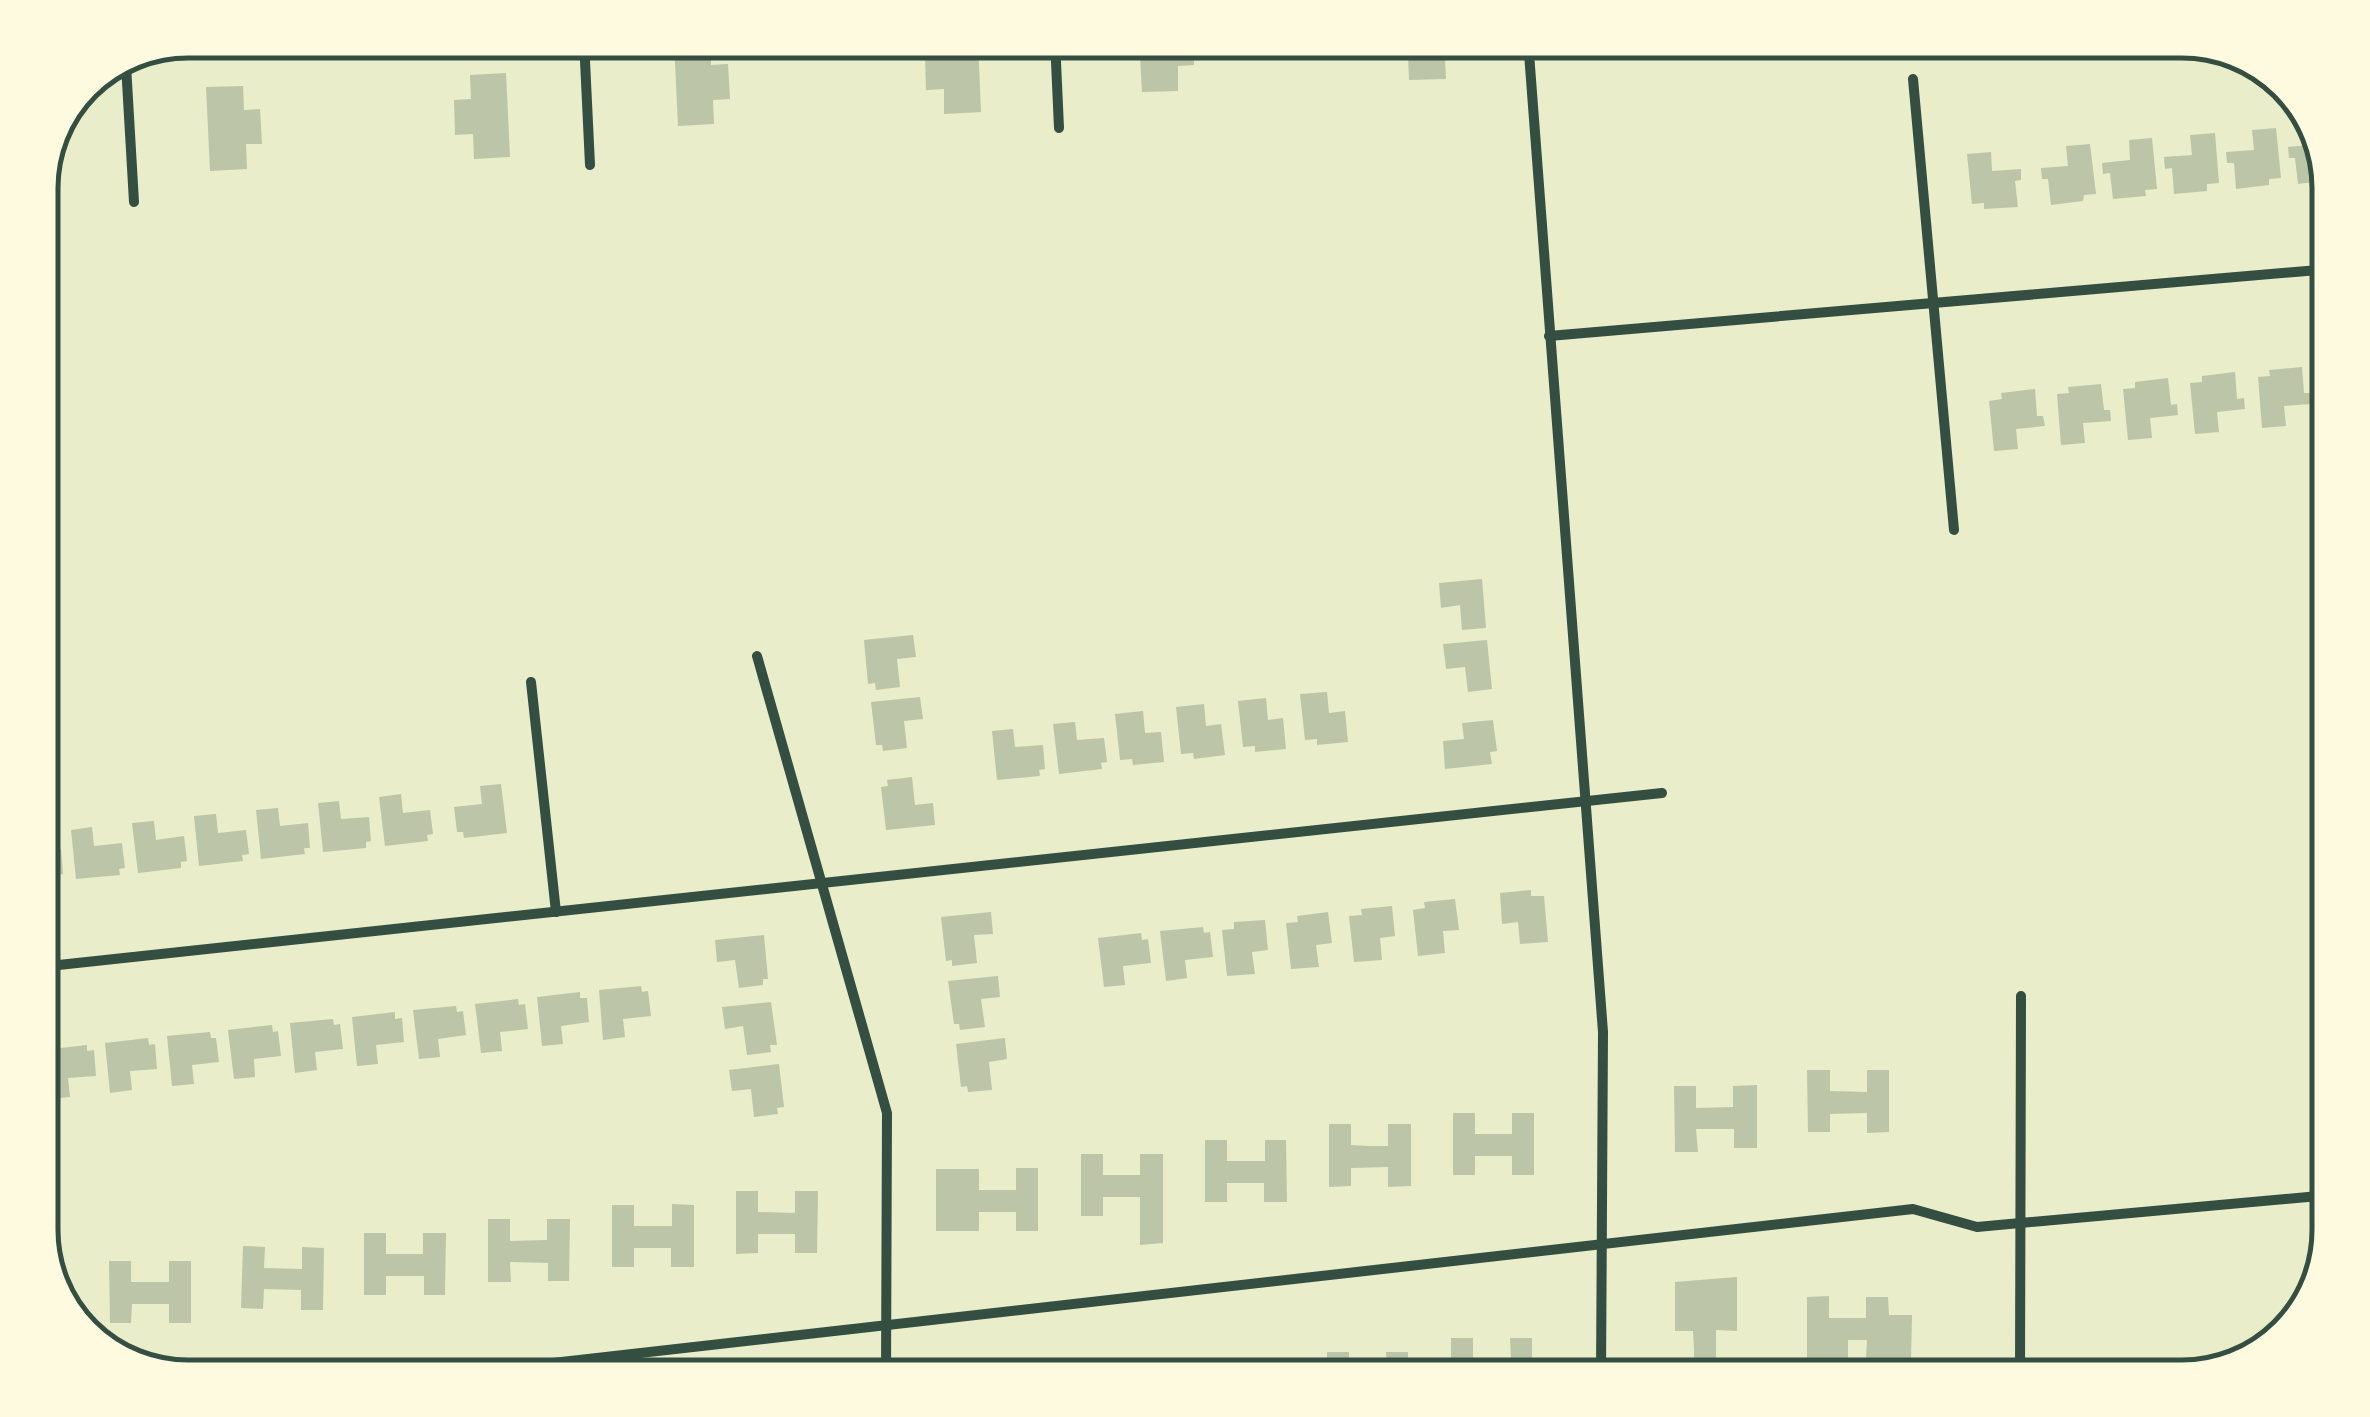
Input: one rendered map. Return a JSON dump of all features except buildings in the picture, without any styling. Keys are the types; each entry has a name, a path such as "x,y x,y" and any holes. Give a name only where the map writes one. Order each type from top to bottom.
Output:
{"street":[{"path":"585,58 590,165"},
{"path":"1056,58 1060,128"},
{"path":"1529,58 1603,1032 1601,1360"},
{"path":"126,73 134,202"},
{"path":"1913,79 1954,530"},
{"path":"1549,336 2312,271"},
{"path":"757,656 887,1113 886,1360"},
{"path":"531,682 556,912"},
{"path":"58,964 1662,793"},
{"path":"2020,1360 2021,996"},
{"path":"581,1360 1914,1210 1977,1227 2312,1197"}]}
